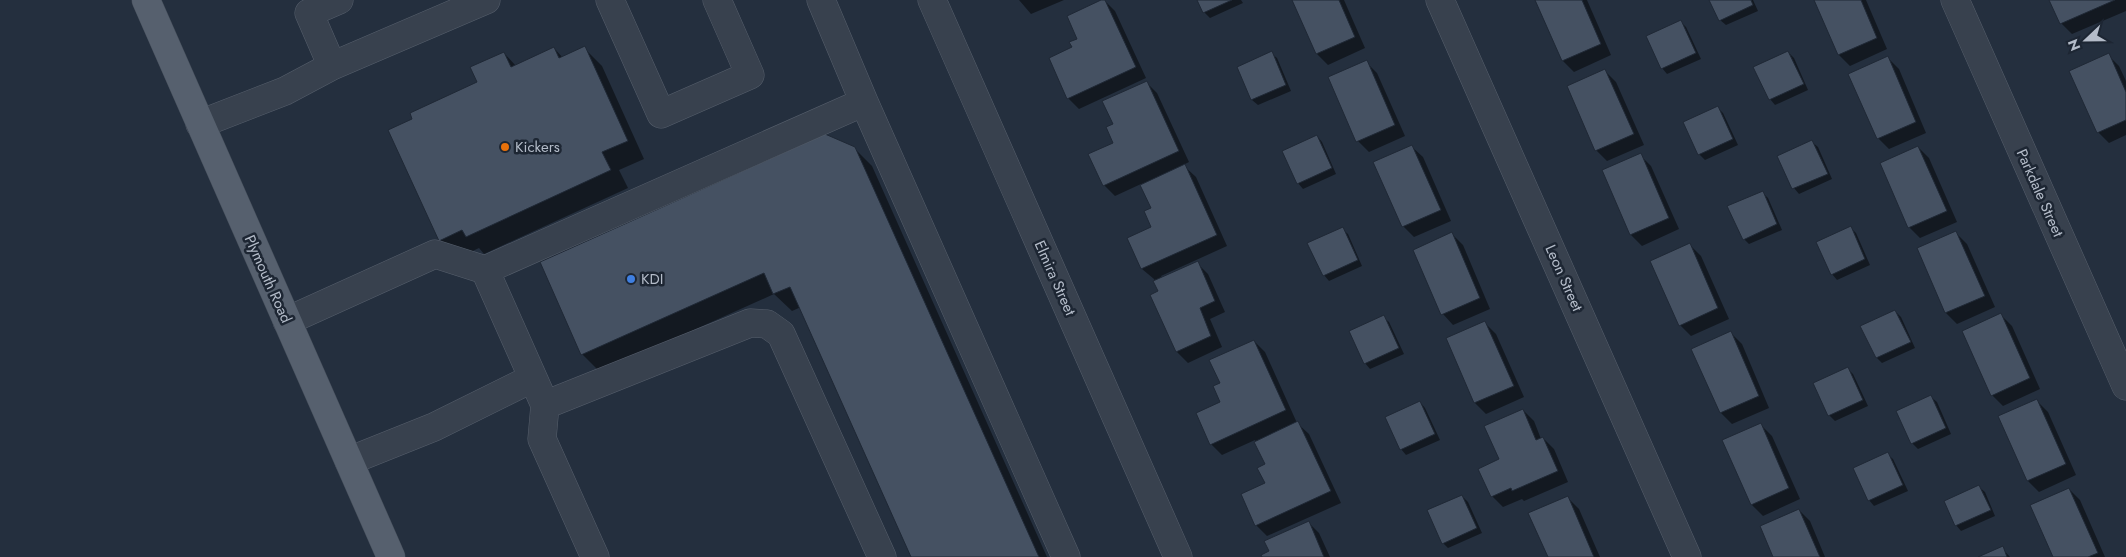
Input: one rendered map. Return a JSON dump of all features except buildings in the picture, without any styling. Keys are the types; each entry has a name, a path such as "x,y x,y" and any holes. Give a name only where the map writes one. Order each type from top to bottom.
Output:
{"main road":[{"name":"Plymouth Road","path":"146,0 391,557"}],"street":[{"path":"332,66 309,13 339,0"},
{"path":"200,124 285,91 332,66 486,0"},
{"path":"610,0 661,114 750,75 717,0"},
{"path":"821,0 864,102 1066,557"},
{"name":"Elmira Street","path":"932,0 1178,557"},
{"name":"Leon Street","path":"1440,0 1687,557"},
{"name":"Parkdale Street","path":"1955,0 2126,386"},
{"path":"287,322 435,254 485,270 864,102"},
{"path":"485,270 544,405 542,439 595,557"},
{"path":"544,405 750,323 767,324 782,334 882,557"},
{"path":"349,461 434,427 533,378"}],"place":[{"name":"Kickers","path":"505,147"},
{"name":"KDI","path":"631,279"}]}
